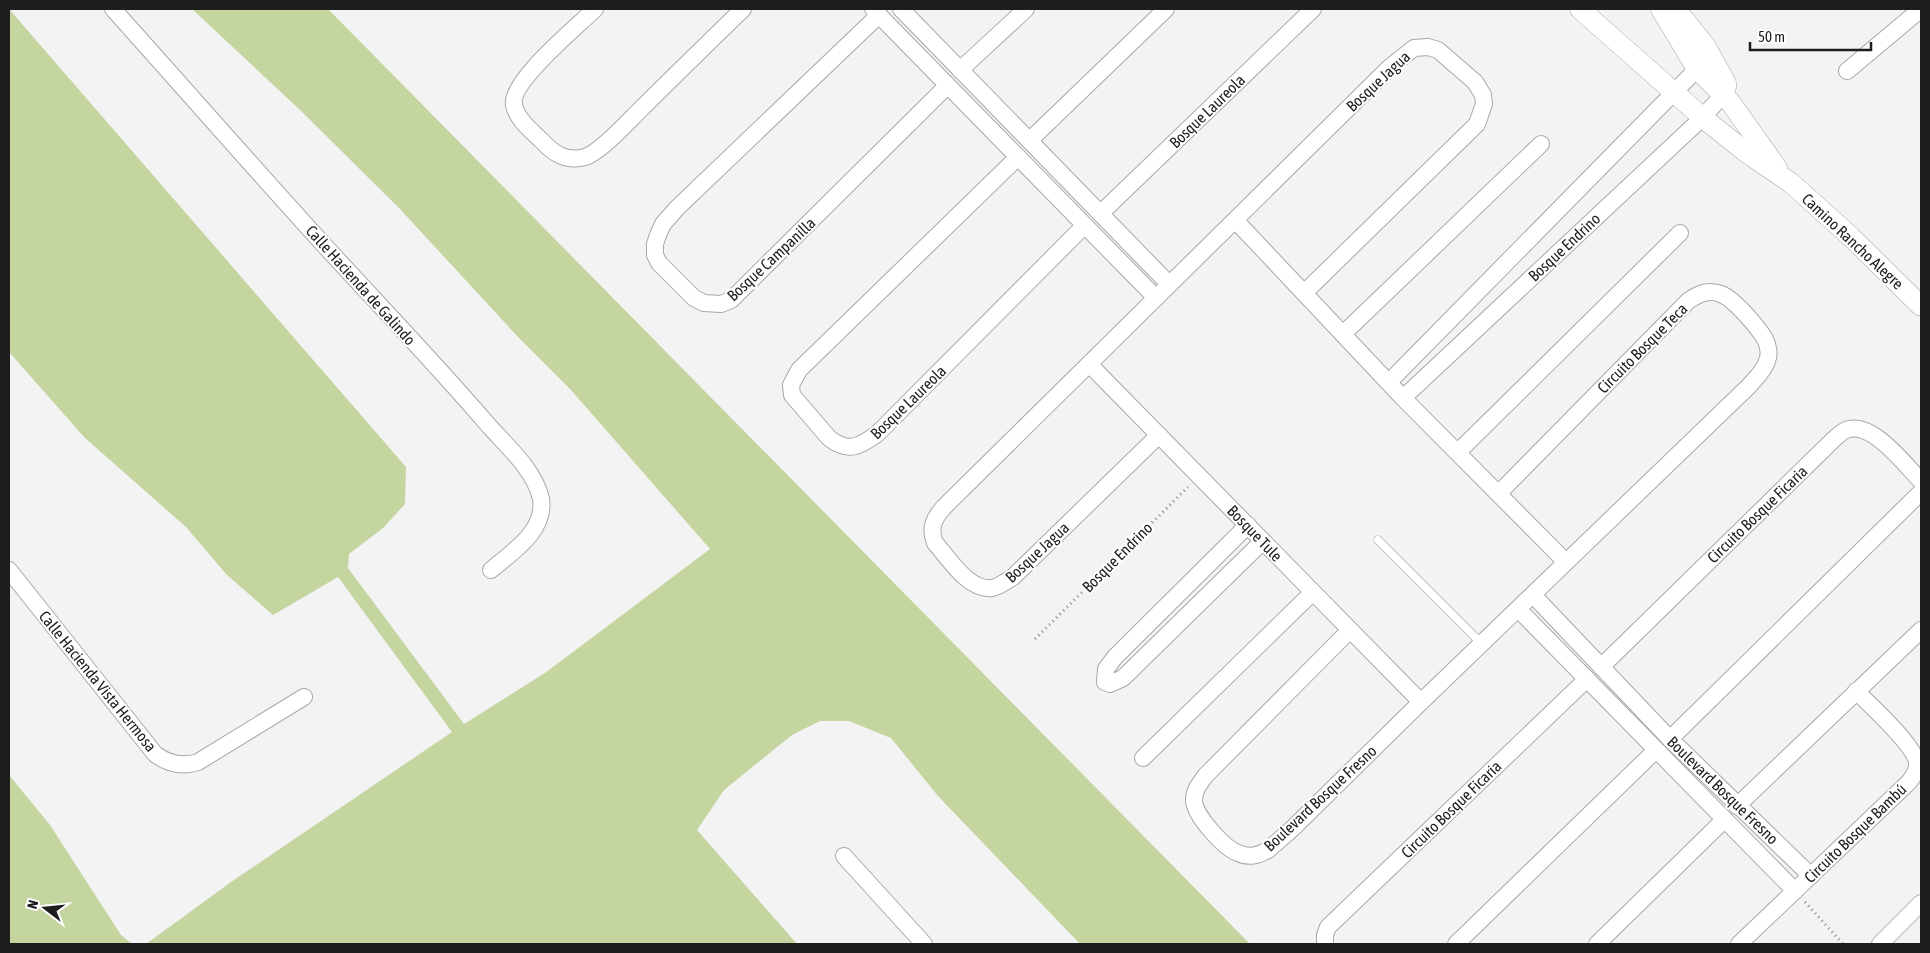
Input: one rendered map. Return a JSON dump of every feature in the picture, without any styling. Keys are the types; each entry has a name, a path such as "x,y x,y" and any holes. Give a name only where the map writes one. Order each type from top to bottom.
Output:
{"street":[{"name":"Calle Hacienda de Galindo","path":"112,9 323,244 469,402 521,463 537,485 541,502 539,520 527,540 491,570"},
{"path":"595,9 532,69 515,92 514,104 520,118 552,151 562,157 572,159 587,157 612,138 743,9"},
{"path":"901,9 1169,284"},
{"path":"960,70 1026,9"},
{"path":"1030,140 1166,9"},
{"name":"Bosque Laureola","path":"1101,213 1313,9"},
{"path":"1580,9 1703,118 1747,153 1784,177"},
{"path":"1661,9 1697,69 1731,102 1784,177"},
{"path":"1670,9 1683,18 1706,47 1726,83 1723,95"},
{"path":"1848,71 1921,9"},
{"path":"876,12 1156,298"},
{"name":"Bosque Campanilla","path":"876,12 676,208 663,224 655,244 655,255 659,263 694,298 704,303 721,304 731,300 947,86"},
{"name":"Bosque Jagua","path":"1159,435 1012,577 994,588 985,588 966,579 935,543 932,536 934,521 944,507 1390,67 1414,48 1428,47 1438,50 1475,82 1483,95 1484,104 1476,124 1304,293"},
{"name":"Bosque Endrino","path":"1389,382 1697,69"},
{"name":"Bosque Endrino","path":"1403,398 1703,118 1723,95"},
{"path":"1343,334 1541,144"},
{"name":"Bosque Laureola","path":"1018,157 799,370 791,385 792,395 829,438 835,443 853,448 877,434 1084,226"},
{"name":"Camino Rancho Alegre","path":"1784,177 1851,237 1921,306"},
{"path":"1236,220 1403,398 1566,562 1421,702"},
{"path":"1458,452 1680,233"},
{"name":"Circuito Bosque Teca","path":"1498,493 1688,301 1700,293 1710,292 1730,299 1766,340 1769,350 1768,361 1762,372 1566,562"},
{"name":"Bosque Tule","path":"1089,364 1421,702"},
{"name":"Circuito Bosque Ficaria","path":"1601,667 1833,440 1846,430 1855,429 1874,435 1921,481"},
{"path":"1670,739 1921,492"},
{"path":"1248,525 1115,657 1106,669 1105,682 1110,684 1123,678 1263,541"},
{"name":"Calle Hacienda Vista Hermosa","path":"9,570 156,754 164,760 190,765 198,762 304,697"},
{"path":"1143,758 1313,592"},
{"name":"Boulevard Bosque Fresno","path":"1533,595 1670,739 1811,876"},
{"name":"Boulevard Bosque Fresno","path":"1518,609 1795,891"},
{"name":"Boulevard Bosque Fresno","path":"1350,630 1199,784 1195,792 1195,807 1202,819 1226,845 1236,853 1248,856 1257,856 1268,850 1340,783 1421,702"},
{"path":"1737,806 1921,630"},
{"name":"Circuito Bosque Ficaria","path":"1325,944 1325,935 1328,927 1587,679"},
{"name":"Circuito Bosque Bambú","path":"1740,944 1909,782 1915,773 1917,765 1911,748 1856,691"},
{"path":"1456,944 1656,750"},
{"path":"1596,944 1724,820"},
{"path":"844,856 924,944"},
{"path":"1880,944 1921,903"}],"lane":[{"path":"1378,540 1482,644"}],"path":[{"name":"Bosque Endrino","path":"1036,639 1199,476"},
{"path":"1795,891 1843,944"}],"green space":[{"path":"9,9 406,467 405,504 383,528 349,554 348,568 464,724 545,673 710,549 571,390 518,337 399,208 299,109 192,9 328,9 1250,944 1080,944 938,796 891,738 849,721 820,721 792,735 724,790 697,830 797,944 146,944 231,882 452,732 338,577 273,615 226,574 186,527 85,438 9,352"},
{"path":"9,775 50,825 121,935 132,944 9,944"}]}
